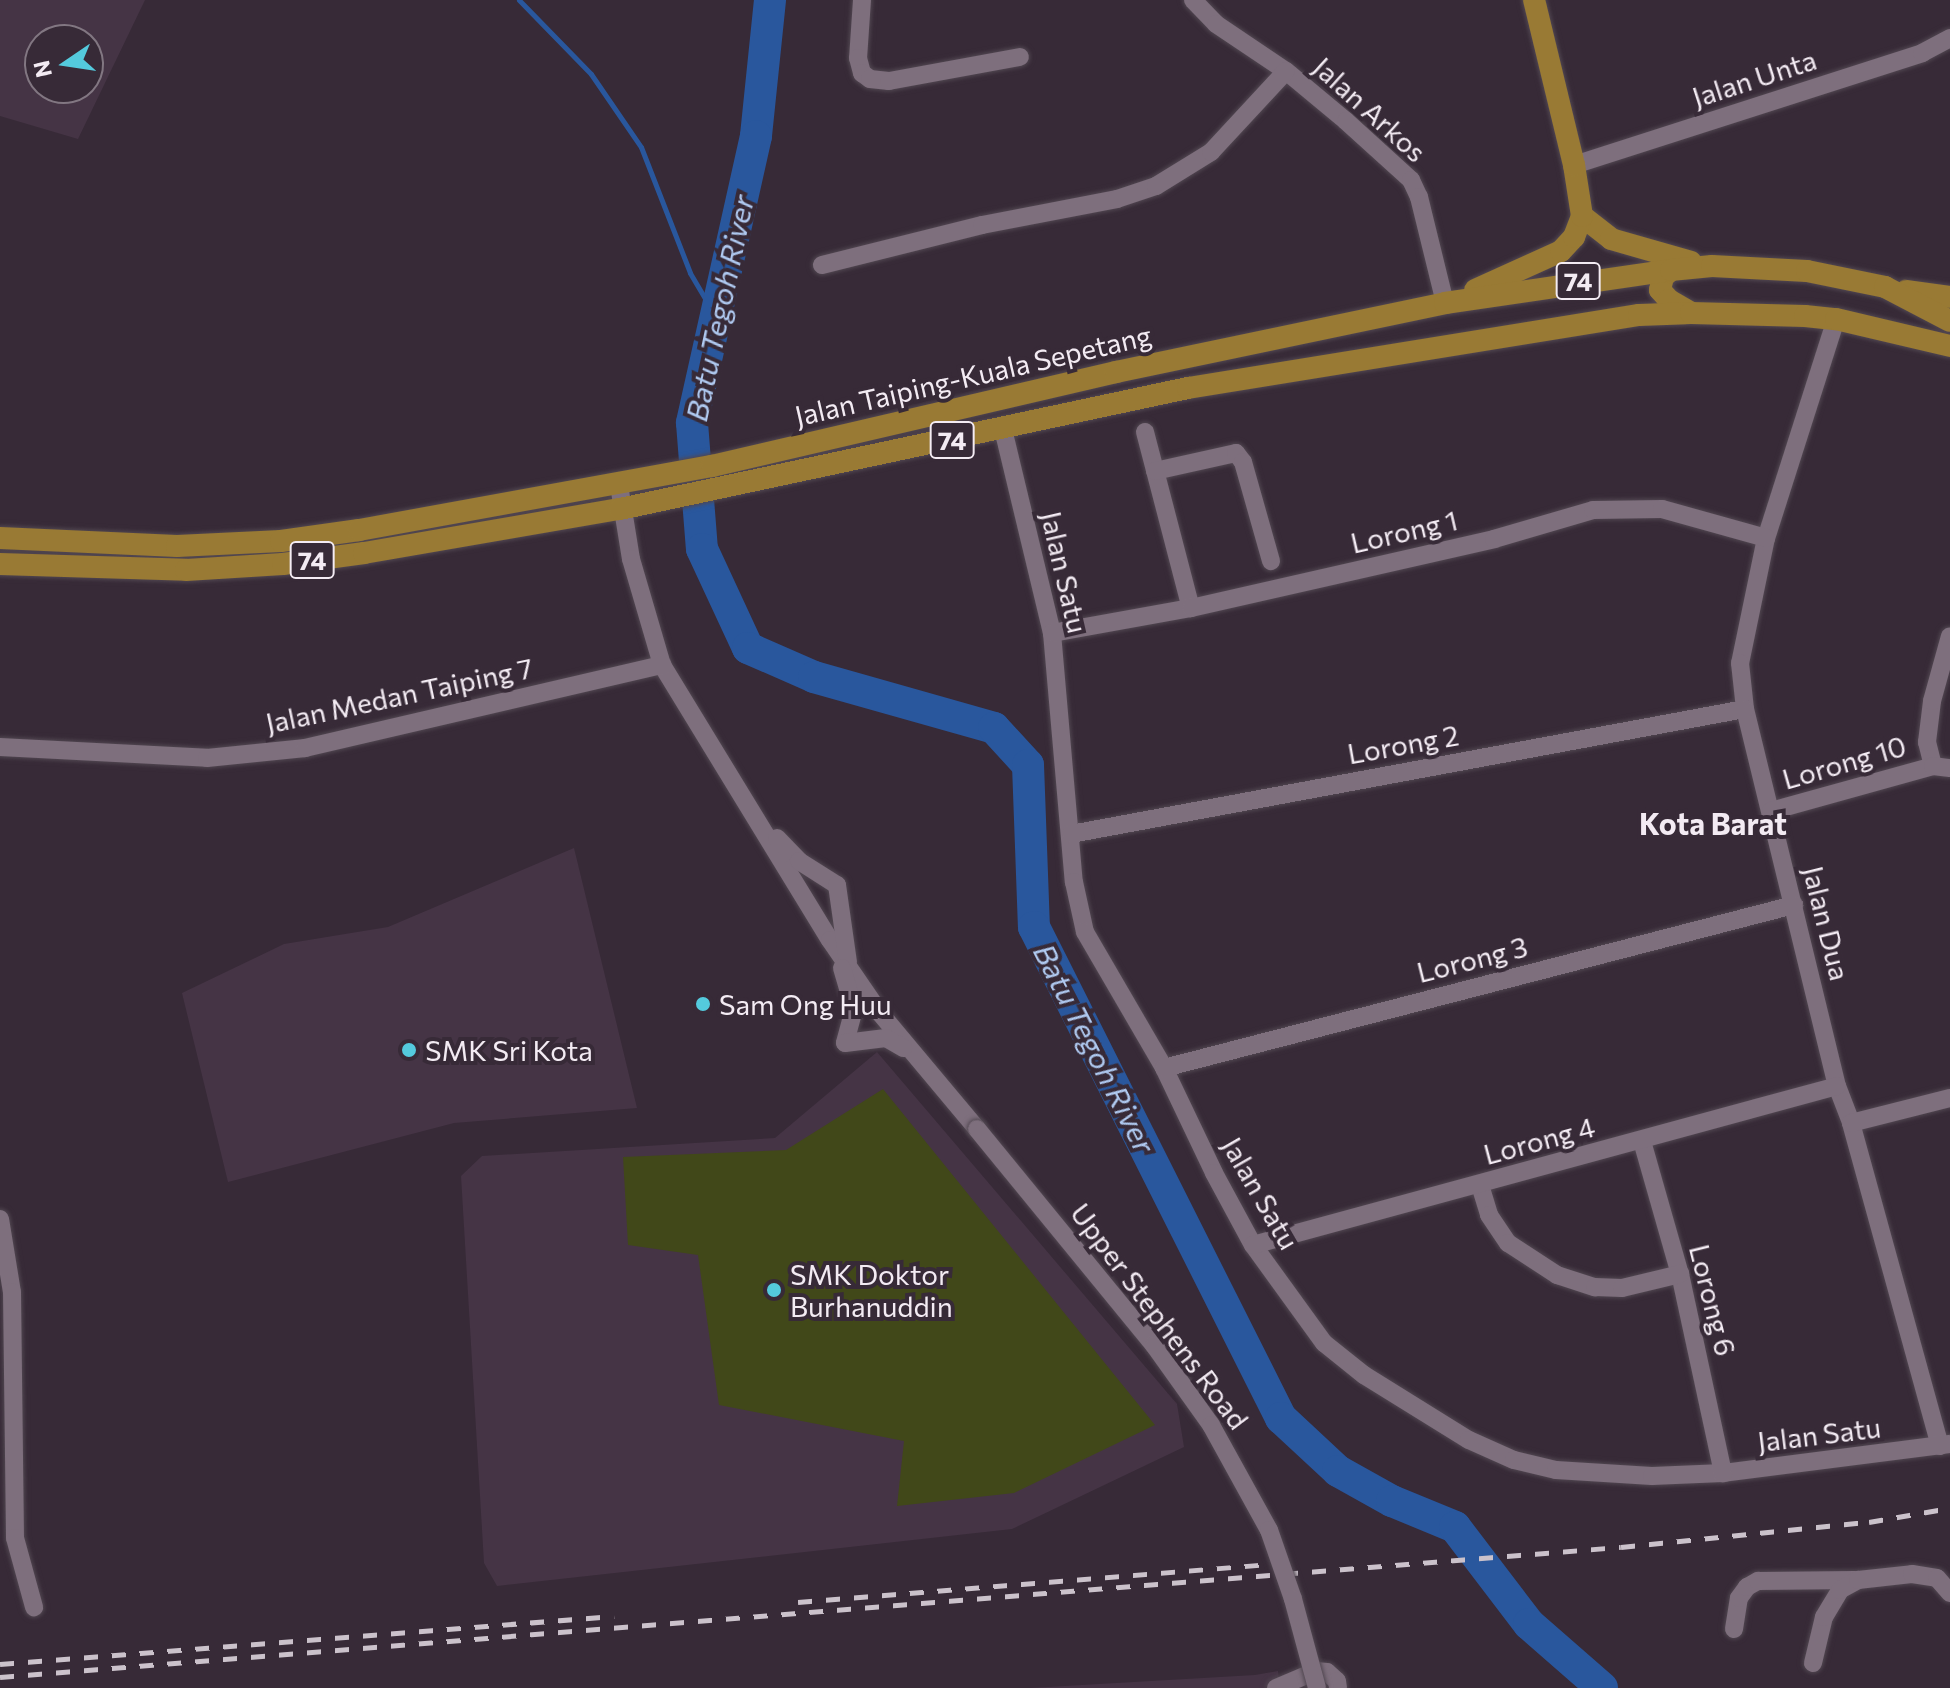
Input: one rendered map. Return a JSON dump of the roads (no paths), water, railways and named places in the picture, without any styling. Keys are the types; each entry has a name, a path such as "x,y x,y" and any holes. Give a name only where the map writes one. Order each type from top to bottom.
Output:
{"main road":[{"path":"1445,303 1561,251 1574,237 1582,216 1574,165 1534,0"},
{"path":"1582,216 1611,239 1663,256 1712,266"},
{"name":"Jalan Taiping-Kuala Sepetang","path":"0,538 177,546 281,541 646,480 1116,372 1445,303 1671,270 1712,266 1807,271 1885,287 1950,321"},
{"path":"1671,270 1663,277 1660,290 1669,300 1691,313"},
{"path":"1885,287 1950,297"},
{"name":"Jalan Taiping-Kuala Sepetang","path":"0,564 186,570 283,564 652,503 1188,388 1601,320 1691,313 1836,319 1950,346"}],"street":[{"path":"862,0 860,63 862,73 870,79 889,81 1020,57"},
{"name":"Jalan Arkos","path":"1193,0 1216,24 1286,71 1411,180 1419,197 1445,303"},
{"name":"Jalan Unta","path":"1574,165 1922,53 1950,38"},
{"path":"822,265 982,225 1117,199 1156,186 1211,152 1286,71"},
{"name":"Jalan Dua","path":"1836,319 1766,538 1740,663 1745,709 1837,1086 1851,1123 1945,1445"},
{"name":"Jalan Satu","path":"1003,429 1052,633 1074,882 1085,932 1164,1068 1214,1173 1253,1245 1324,1343 1364,1375 1469,1440 1514,1460 1592,1474 1723,1473 1945,1445"},
{"path":"1145,432 1191,608"},
{"path":"1155,471 1236,453 1243,462 1271,561"},
{"path":"619,485 620,509 631,559 662,665 830,940 848,981 854,1009 845,1043 886,1038 917,1057"},
{"name":"Lorong 1","path":"1052,633 1191,608 1494,539 1593,510 1662,509 1766,538"},
{"name":"Lorong 10","path":"1771,811 1941,767 1927,742 1932,701 1950,636"},
{"name":"Jalan Medan Taiping 7","path":"0,747 207,758 305,748 662,665"},
{"name":"Lorong 2","path":"1071,834 1745,709"},
{"path":"758,819 799,861 837,885 849,966"},
{"name":"Lorong 3","path":"1164,1068 1794,905"},
{"name":"Upper Stephens Road","path":"830,940 880,1013 1154,1345 1211,1425 1269,1530 1293,1599 1317,1688"},
{"name":"Lorong 4","path":"1253,1245 1837,1086"},
{"path":"1851,1123 1950,1098"},
{"name":"Lorong 6","path":"1642,1141 1680,1274 1723,1473"},
{"path":"1480,1185 1489,1215 1508,1243 1557,1275 1595,1287 1622,1288 1680,1274"},
{"path":"0,1219 12,1292 8,1539 34,1607"},
{"path":"1734,1629 1739,1598 1747,1587 1758,1581 1858,1580 1912,1574 1937,1578 1950,1593"},
{"path":"1813,1663 1824,1617 1840,1590 1858,1580"},
{"path":"1276,1688 1316,1671 1327,1672 1338,1688"}],"waterway":[{"path":"519,0 591,74 641,147 690,273 716,317"},
{"name":"Batu Tegoh River","path":"770,0 756,136 692,423 702,549 748,648 814,677 994,728 1028,765 1034,927 1281,1418 1338,1471 1392,1501 1455,1527 1529,1624 1602,1688"}],"railway":[{"path":"0,1677 1621,1547 1869,1522 1950,1508"},
{"path":"798,1602 1260,1565"},
{"path":"0,1664 614,1616"}],"place":[{"name":"Sam Ong Huu","path":"703,1004"},
{"name":"SMK Sri Kota","path":"409,1050"},
{"name":"SMK Doktor Burhanuddin","path":"774,1290"}],"district":[{"name":"Kota Barat","path":"1713,823"}]}
